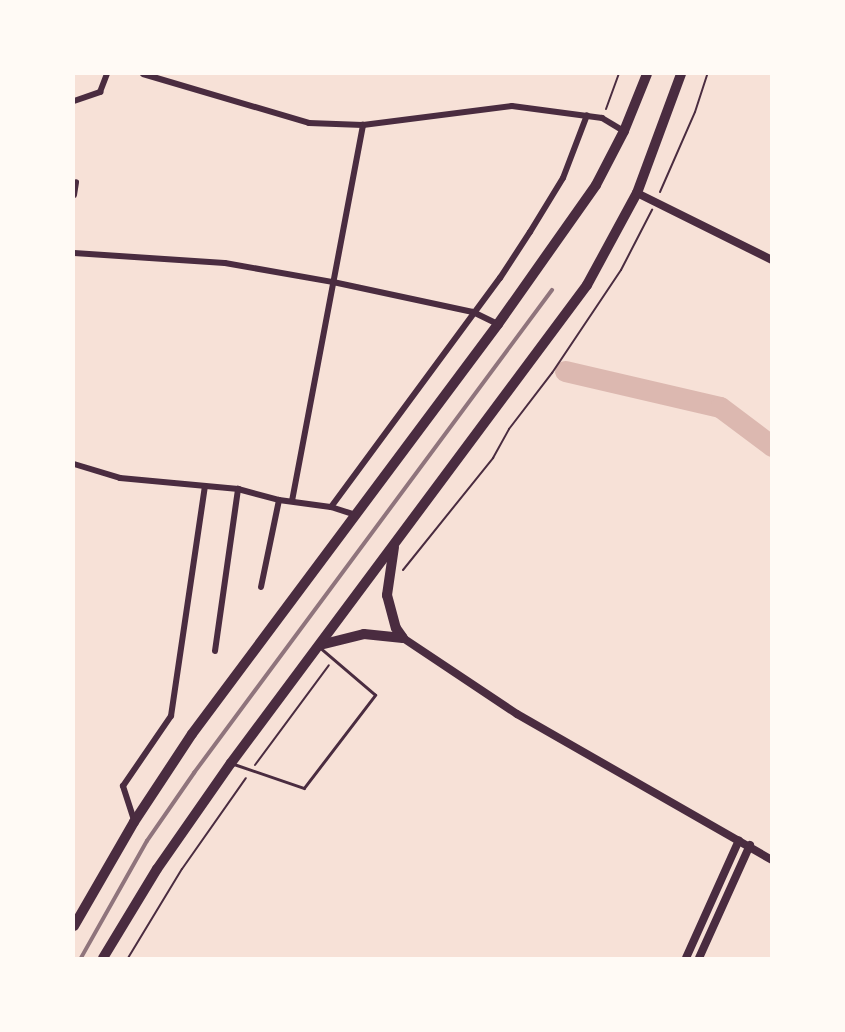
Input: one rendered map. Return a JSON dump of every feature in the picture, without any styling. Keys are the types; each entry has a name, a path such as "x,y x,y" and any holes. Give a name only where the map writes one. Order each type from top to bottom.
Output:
{"highway":[{"path":"74,926 134,822 192,734 498,324 596,185 624,131 647,74"},
{"path":"103,958 157,869 231,763 587,285 637,193 681,74"},
{"path":"395,542 387,590 391,612 403,638"},
{"path":"317,646 333,639 364,634 403,638"}],"street":[{"path":"74,101 100,92 107,74"},
{"path":"143,74 309,123 363,125 512,106 602,118 624,131"},
{"path":"331,507 500,278 554,194 587,115"},
{"path":"292,501 363,125"},
{"path":"74,195 76,183"},
{"path":"637,193 772,260"},
{"path":"74,253 225,263 333,282 473,312 498,324"},
{"path":"74,464 121,478 238,489 279,500 331,507 355,515"},
{"path":"134,822 123,786 171,716 205,486"},
{"path":"215,651 238,489"},
{"path":"261,587 279,500"},
{"path":"403,638 517,714 772,860"},
{"path":"686,958 739,840"},
{"path":"699,958 750,845"}],"lane":[{"path":"231,763 304,788 375,695 317,646"}],"path":[{"path":"602,118 619,74"},
{"path":"387,590 493,458 509,429 552,373 621,270 695,112 706,74"},
{"path":"128,958 182,869 333,660"}],"waterway":[{"path":"565,371 720,407 772,446"}],"railway":[{"path":"81,958 147,841 194,773 552,290"}]}
